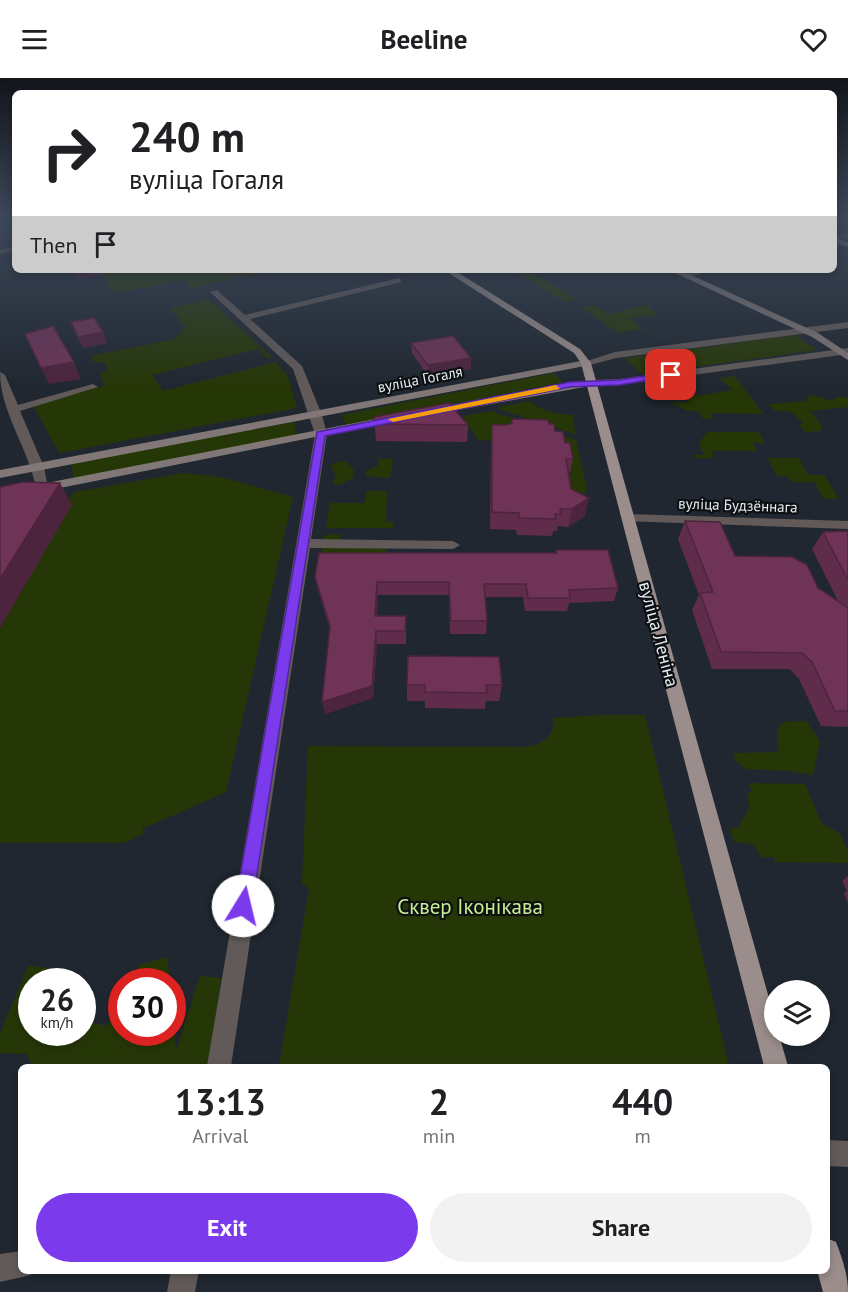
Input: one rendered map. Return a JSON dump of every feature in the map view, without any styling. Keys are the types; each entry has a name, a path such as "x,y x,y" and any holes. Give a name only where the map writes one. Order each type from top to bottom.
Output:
{"main road":[{"path":"455,275 576,351 586,363"},
{"path":"683,275 806,331 846,353"},
{"name":"вуліца Леніна","path":"586,363 775,1064"},
{"name":"вуліца Гогаля","path":"0,474 586,363"},
{"name":"вуліца Гогаля","path":"0,496 570,385 591,383"}],"street":[{"path":"686,276 691,275"},
{"path":"244,318 399,280"},
{"path":"214,292 298,368 321,434 219,1064"},
{"name":"вуліца Гогаля","path":"586,363 615,355 848,325"},
{"name":"вуліца Гогаля","path":"591,383 619,382 846,353"},
{"path":"0,375 38,467 42,488"},
{"path":"14,409 93,387"},
{"name":"вуліца Будзённага","path":"628,518 848,525"},
{"path":"303,543 453,545"},
{"path":"830,1153 848,1154"},
{"path":"0,1268 18,1266"},
{"path":"181,1292 184,1274"}],"green space":[{"path":"101,275 253,275 191,288 184,280 115,293"},
{"path":"520,275 536,275 577,299 565,302"},
{"path":"208,299 273,358 268,359 257,349 152,375 163,391 276,362 288,376 297,408 59,453 33,405 104,386 100,373 108,371 105,362 95,363 91,356 175,339 185,327 170,308"},
{"path":"594,305 609,314 646,305 659,315 629,318 644,329 617,332 582,308"},
{"path":"794,335 818,350 642,374 625,358"},
{"path":"553,373 563,382 347,426 341,415"},
{"path":"735,376 764,414 710,413 712,419 703,419 699,411 688,411 669,403 688,402 684,391 690,390 697,396 732,390 720,378"},
{"path":"814,395 830,401 838,397 848,397 848,407 811,411 821,425 822,431 805,432 800,425 803,422 791,412 773,410 768,404 808,401 806,397"},
{"path":"529,401 550,412 573,415 575,434 496,408"},
{"path":"491,411 576,440 587,490 583,494 568,495 565,475 571,475 568,458 503,441 478,440 462,416"},
{"path":"294,422 297,436 73,479 72,463"},
{"path":"707,432 759,432 765,443 753,443 757,451 712,451 714,458 694,458 693,455 704,455 699,443"},
{"path":"379,458 393,459 390,478 366,476 365,471 378,466"},
{"path":"767,458 799,458 808,475 824,475 839,499 824,499 814,482 792,482 789,477 777,476"},
{"path":"341,461 347,462 354,470 353,478 339,485 332,484 336,477 331,465"},
{"path":"183,473 220,477 293,497 226,792 142,829 144,834 123,843 0,843 0,512 71,497 74,492"},
{"path":"367,491 387,491 386,521 393,522 393,528 326,528 330,503 364,503"},
{"path":"341,535 341,546 385,548 392,562 321,555 323,536"},
{"name":"Сквер Іконікава","path":"645,715 729,1064 279,1064 309,889 302,883 308,746 526,747 537,744 550,735 553,718"},
{"path":"806,721 820,741 813,775 791,771 746,769 733,758 735,753 778,752 777,729 784,722"},
{"path":"749,783 805,784 822,824 840,833 848,852 848,863 775,862 774,857 761,857 753,844 734,842 729,829 738,828 749,808 747,793 752,792"},
{"path":"167,957 168,968 137,968 139,965"},
{"path":"200,976 221,978 209,1064 31,1064 27,1054 0,1053 0,1033 18,990 18,1046 96,1046 96,1023 107,1026 108,1024 108,1046 176,1046 176,1050 177,1046 186,1046 186,1019"}],"building":[{"path":"94,318 103,332 79,337 71,322"},
{"path":"53,326 74,362 41,368 25,334"},
{"path":"453,336 471,358 428,365 411,343"},
{"path":"449,403 468,425 375,424 374,417"},
{"path":"512,419 548,420 549,424 554,424 555,431 563,432 565,443 570,443 573,459 566,459 571,489 589,498 572,509 560,509 561,514 555,514 556,519 519,518 519,513 492,512 492,425 507,425 512,423"},
{"path":"23,482 60,483 0,579 0,487"},
{"path":"685,521 720,522 735,556 792,557 807,565 818,588 848,608 848,711 835,711 812,662 802,653 721,652 700,593 713,592"},
{"path":"848,531 848,580 823,532"},
{"path":"556,550 608,550 618,588 569,590 570,598 528,598 526,584 484,584 487,621 451,621 449,582 377,582 375,616 406,616 405,631 376,631 372,686 322,702 330,626 315,577 319,553 557,553"},
{"path":"408,656 499,657 502,685 486,685 487,693 425,692 425,685 407,685"}],"slow traffic":[{"path":"393,419 556,387"}],"route":[{"path":"243,906 321,434 570,385 619,382 671,375"}]}
